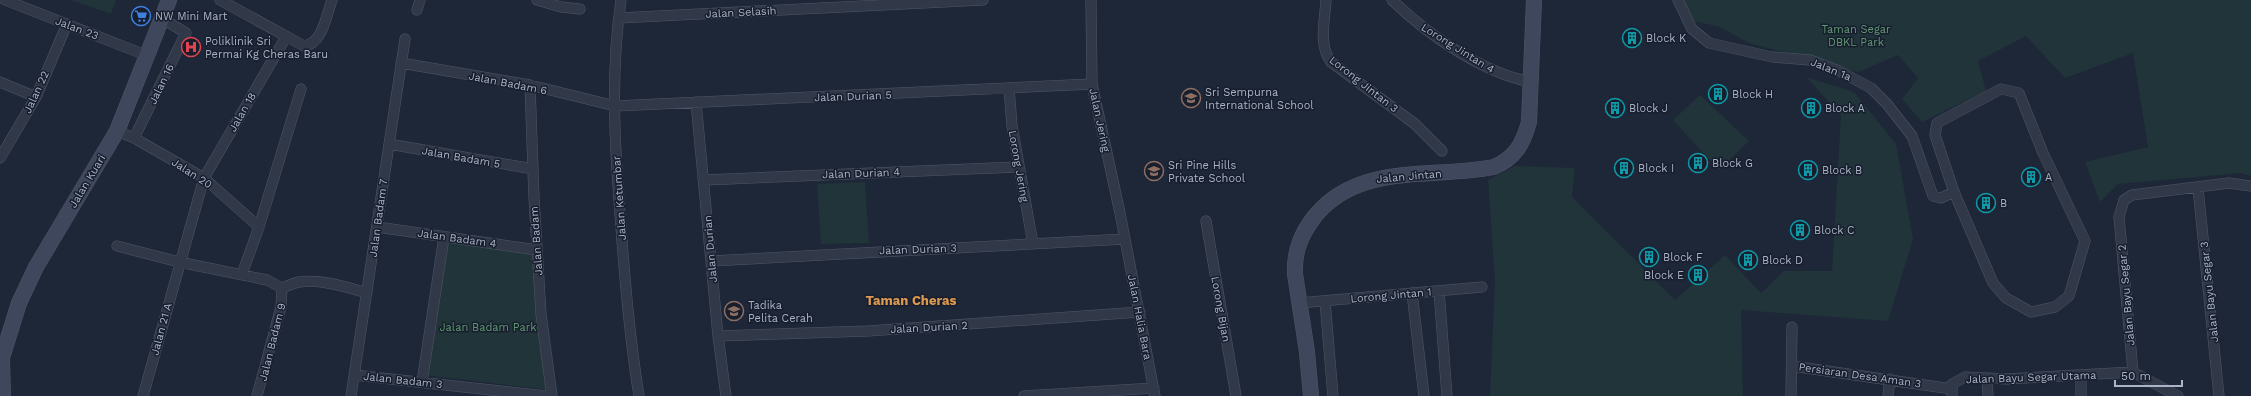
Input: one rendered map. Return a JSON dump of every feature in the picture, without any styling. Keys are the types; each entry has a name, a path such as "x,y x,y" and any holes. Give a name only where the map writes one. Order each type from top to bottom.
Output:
{"street":[{"name":"Jalan 23","path":"5,0 148,56"},
{"name":"Jalan Kuari","path":"3,395 1,362 19,303 36,267 117,131 163,19 169,0"},
{"path":"220,0 304,46 310,45 318,38 332,0"},
{"path":"416,10 420,0"},
{"path":"537,0 561,7 580,9"},
{"name":"Jalan Ketumbar","path":"621,0 614,69 618,192 627,306 639,396"},
{"name":"Jalan Selasih","path":"619,18 983,0"},
{"name":"Jalan Jering","path":"1090,0 1092,84 1125,239"},
{"name":"Lorong Jintan 3","path":"1326,0 1323,44 1325,53 1331,62 1415,124 1442,151"},
{"name":"Lorong Jintan 4","path":"1392,0 1410,17 1453,47 1499,74 1531,82"},
{"name":"Jalan Jintan","path":"1311,396 1307,352 1295,274 1297,248 1302,236 1321,209 1347,188 1379,177 1479,170 1494,167 1507,162 1518,151 1525,139 1529,122 1534,0"},
{"name":"Jalan 1a","path":"1678,0 1692,29 1709,43 1772,57 1810,60 1839,71 1871,88 1887,104 1912,136 1933,196 1941,198 1954,192"},
{"name":"Jalan 16","path":"134,138 186,32 163,19"},
{"name":"Jalan 22","path":"0,158 36,97 67,24"},
{"name":"Jalan 18","path":"179,262 204,178 286,37"},
{"name":"Jalan Badam 7","path":"351,396 405,39"},
{"name":"Jalan Badam 6","path":"401,64 530,85 615,106"},
{"path":"0,82 36,97"},
{"name":"Jalan Durian 5","path":"615,106 1092,84"},
{"name":"Jalan Badam","path":"530,85 541,314 552,396"},
{"name":"Lorong Jering","path":"1009,88 1012,126 1018,167 1033,244"},
{"path":"242,274 259,227 301,89"},
{"path":"2001,89 2019,93 2043,152 2085,241 2069,296 2055,307 2032,312 2006,298 1993,283 1954,192 1935,135 1937,123 2001,89"},
{"name":"Jalan Durian","path":"696,102 718,336 726,396"},
{"name":"Jalan 20","path":"117,131 134,138 204,178 259,227"},
{"name":"Jalan Badam 5","path":"389,144 533,169"},
{"name":"Jalan Durian 4","path":"704,180 1018,167"},
{"path":"2198,188 2229,184 2251,186"},
{"name":"Jalan Bayu Segar 2","path":"2132,372 2119,217 2124,200 2132,195 2198,188"},
{"name":"Jalan Bayu Segar 3","path":"2198,188 2219,396"},
{"name":"Lorong Bijan","path":"1206,221 1236,396"},
{"name":"Jalan Badam 4","path":"376,227 537,250"},
{"path":"422,382 444,237"},
{"name":"Jalan Durian 3","path":"711,261 818,254 1125,239"},
{"name":"Jalan Halia Bara","path":"1125,239 1155,392"},
{"path":"117,246 179,262 267,280 282,288 298,282 336,284 367,293"},
{"name":"Jalan 21 A","path":"143,396 179,262"},
{"name":"Lorong Jintan 1","path":"1299,304 1482,287"},
{"name":"Jalan Badam 9","path":"257,396 281,307 282,288"},
{"path":"1439,291 1446,396"},
{"path":"1412,293 1424,396"},
{"path":"1325,301 1333,396"},
{"name":"Jalan Durian 2","path":"718,336 868,331 1140,312"},
{"path":"1791,396 1792,327"},
{"name":"Persiaran Desa Aman 3","path":"1792,366 1952,389"},
{"path":"2132,372 2178,396"},
{"name":"Jalan Bayu Segar Utama","path":"1952,389 1965,377 1987,379 2081,376 2132,372"},
{"name":"Jalan Badam 3","path":"354,375 546,396"},
{"path":"2081,376 2081,396"},
{"path":"1888,396 1890,379"},
{"path":"1987,379 1988,396"},
{"path":"1024,396 1155,392"}],"green space":[{"path":"71,0 116,0 111,14"},
{"name":"Taman Segar DBKL Park","path":"1683,0 2251,0 2251,176 2241,173 2118,184 2100,202 2085,162 2148,147 2133,53 2065,78 2026,36 1978,61 1986,91 1922,122 1902,99 1918,78 1898,55 1858,72 1749,43 1720,27 1694,21"},
{"path":"1806,77 1854,92 1896,144 1913,239 1888,321 1741,310 1743,396 1490,396 1495,281 1488,180 1515,166 1575,168 1572,197 1675,300 1725,255 1761,293 1784,271 1832,271 1841,115"},
{"path":"1700,95 1749,141 1719,170 1673,120"},
{"path":"865,182 869,243 821,244 817,184"},
{"name":"Jalan Badam Park","path":"444,237 537,250 549,390 425,375"}],"place":[{"name":"NW Mini Mart","path":"141,16"},
{"name":"Block K","path":"1632,38"},
{"name":"Poliklinik Sri Permai Kg Cheras Baru","path":"191,47"},
{"name":"Block H","path":"1718,94"},
{"name":"Sri Sempurna International School","path":"1191,98"},
{"name":"Block J","path":"1615,108"},
{"name":"Block A","path":"1811,108"},
{"name":"Block G","path":"1698,163"},
{"name":"Block I","path":"1624,168"},
{"name":"Block B","path":"1808,170"},
{"name":"Sri Pine Hills Private School","path":"1154,171"},
{"name":"A","path":"2031,177"},
{"name":"B","path":"1986,203"},
{"name":"Block C","path":"1800,230"},
{"name":"Block F","path":"1649,257"},
{"name":"Block D","path":"1748,260"},
{"name":"Block E","path":"1698,275"},
{"name":"Tadika Pelita Cerah","path":"734,311"}],"district":[{"name":"Taman Cheras","path":"911,300"}]}
